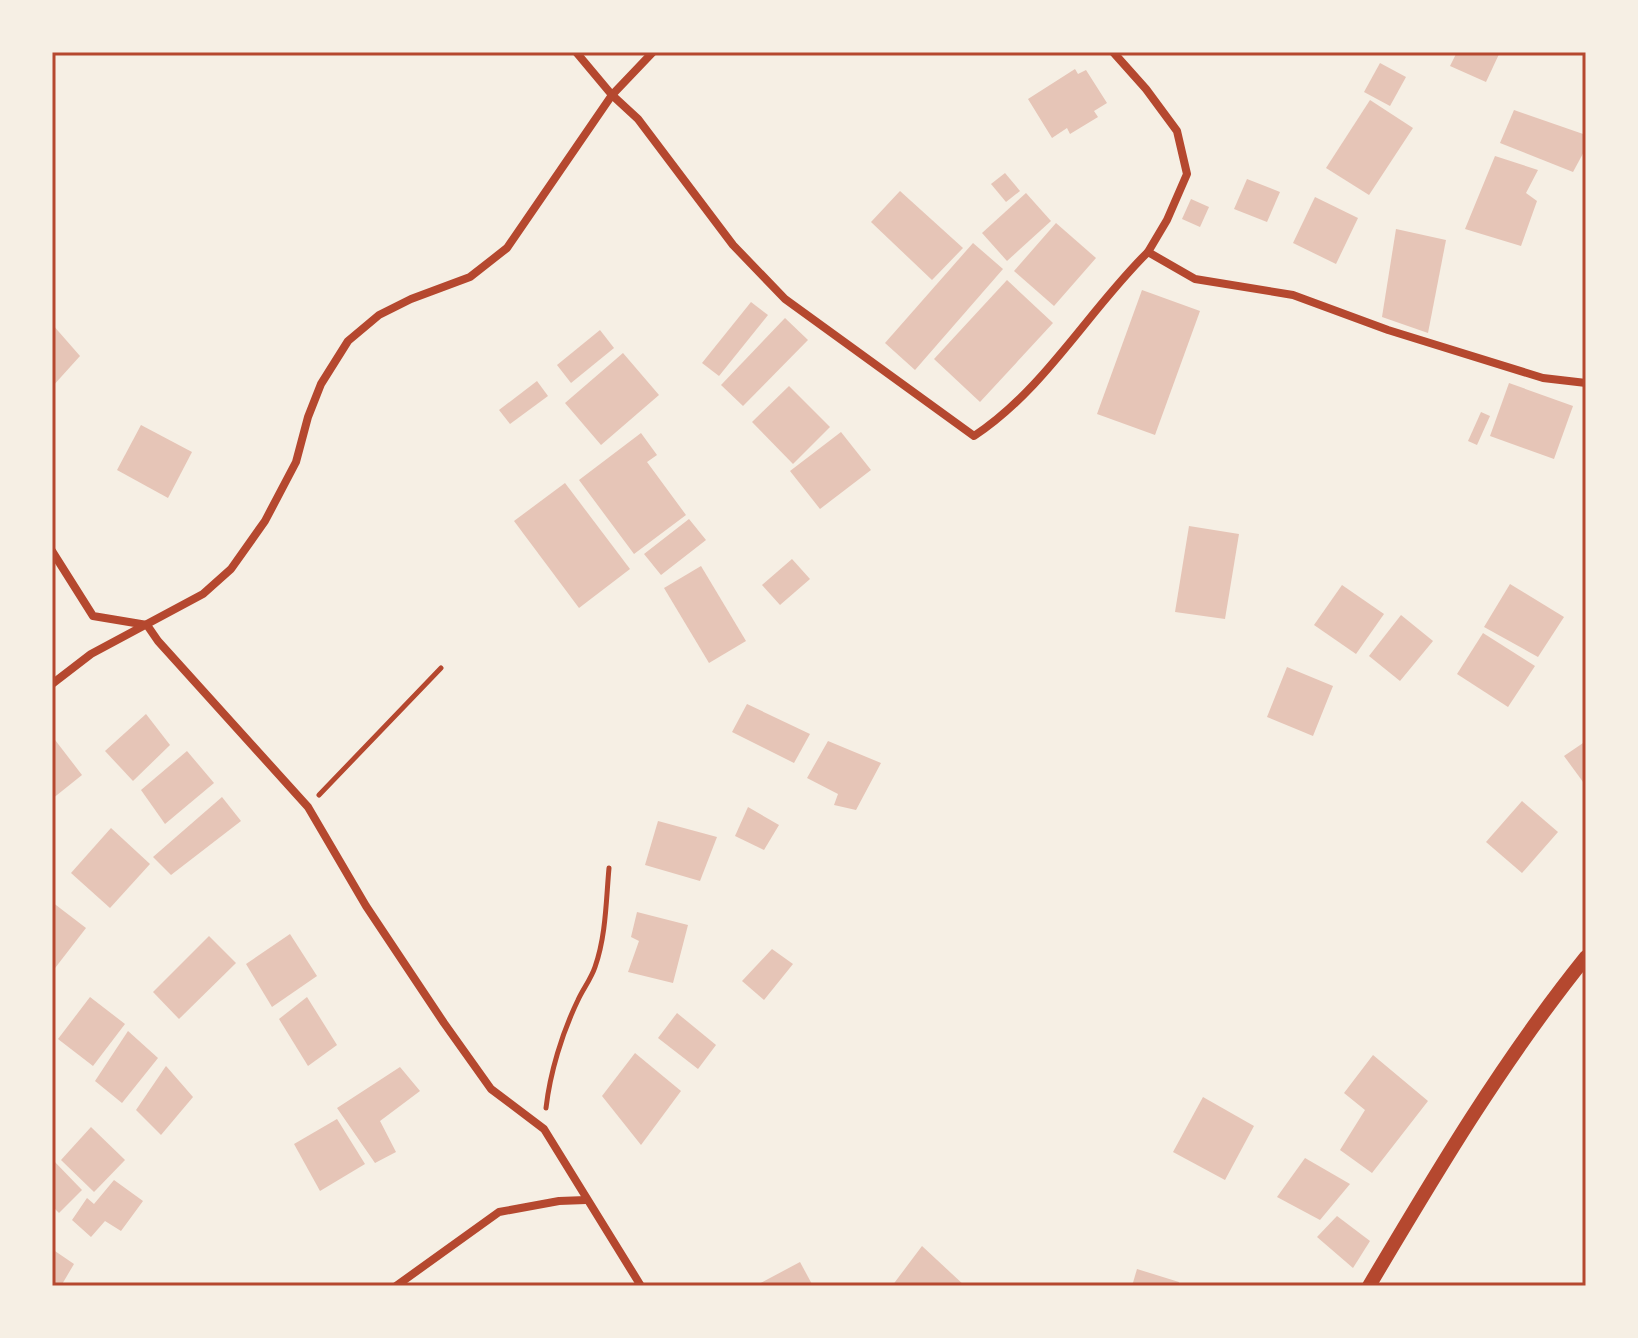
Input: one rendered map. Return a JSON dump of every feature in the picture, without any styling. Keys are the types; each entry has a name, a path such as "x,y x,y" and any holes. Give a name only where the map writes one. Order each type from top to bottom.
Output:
{"street":[{"path":"576,52 612,95 638,119 733,245 785,299 974,436 997,421 1055,361 1148,252 1167,220 1187,174 1177,131 1113,52"},
{"path":"52,684 91,654 203,594 231,569 265,521 296,462 321,384 348,341 379,315 411,299 470,277 507,248 612,95 653,52"},
{"path":"1148,252 1195,279 1293,295 1388,330 1543,378 1586,383"},
{"path":"52,551 93,616 147,625 308,807 366,906 491,1089 544,1129 641,1286"},
{"path":"1369,1286 1460,1132 1586,957"},
{"path":"396,1286 499,1212 559,1201 586,1200"}],"path":[{"path":"308,807 441,668"},
{"path":"544,1129 548,1093 563,1040 603,935 609,868"}],"building":[{"path":"1457,52 1500,52 1486,82 1450,66"},
{"path":"1380,63 1406,77 1390,106 1364,92"},
{"path":"1075,69 1078,74 1086,70 1107,103 1094,111 1098,117 1070,134 1067,128 1052,138 1028,99"},
{"path":"1370,100 1413,128 1369,195 1326,168"},
{"path":"1514,110 1586,135 1586,148 1573,172 1500,143"},
{"path":"1495,156 1538,170 1526,193 1537,201 1521,246 1465,229"},
{"path":"1005,173 1020,191 1006,202 991,184"},
{"path":"1247,179 1280,192 1267,222 1234,209"},
{"path":"900,191 963,248 932,280 871,222"},
{"path":"1026,193 1051,221 1007,261 982,233"},
{"path":"1315,197 1358,218 1336,264 1293,243"},
{"path":"1191,199 1209,207 1200,227 1182,219"},
{"path":"1056,223 1096,258 1054,306 1014,271"},
{"path":"1396,229 1446,240 1428,333 1382,317"},
{"path":"973,243 1003,269 915,370 885,343"},
{"path":"1007,280 1053,323 980,402 934,359"},
{"path":"1142,290 1200,311 1155,435 1097,414"},
{"path":"751,302 768,315 719,376 702,363"},
{"path":"785,318 808,340 743,406 721,385"},
{"path":"52,324 80,356 52,387"},
{"path":"600,330 614,348 571,383 557,365"},
{"path":"623,353 659,395 601,445 565,403"},
{"path":"537,381 548,396 510,424 499,410"},
{"path":"1509,383 1573,406 1554,459 1490,436"},
{"path":"789,386 830,427 793,464 752,422"},
{"path":"1481,412 1490,416 1477,445 1468,441"},
{"path":"141,425 192,452 168,498 117,470"},
{"path":"841,432 871,470 820,509 790,471"},
{"path":"641,433 657,455 647,462 686,515 634,554 579,480"},
{"path":"565,483 630,569 579,608 514,521"},
{"path":"689,519 706,540 661,575 644,554"},
{"path":"1189,526 1239,534 1225,619 1175,612"},
{"path":"792,559 810,579 780,605 762,585"},
{"path":"701,566 746,641 709,663 664,588"},
{"path":"1510,584 1564,617 1538,657 1484,627"},
{"path":"1342,585 1384,614 1356,654 1314,625"},
{"path":"1401,615 1433,641 1400,681 1369,656"},
{"path":"1483,633 1535,666 1508,707 1457,674"},
{"path":"1287,667 1333,686 1313,736 1267,717"},
{"path":"747,704 810,734 794,763 732,732"},
{"path":"146,714 170,745 133,781 105,751"},
{"path":"52,736 82,775 52,799"},
{"path":"828,741 881,763 856,810 834,805 838,794 807,778"},
{"path":"1586,741 1586,786 1564,756"},
{"path":"187,751 214,783 165,824 141,790"},
{"path":"222,797 241,821 171,875 153,857"},
{"path":"1522,801 1558,832 1522,873 1486,842"},
{"path":"748,807 779,825 764,850 735,836"},
{"path":"658,821 717,837 700,881 645,865"},
{"path":"111,828 150,864 110,908 71,873"},
{"path":"52,902 86,928 52,972"},
{"path":"637,912 688,925 673,983 628,972 639,941 631,937"},
{"path":"290,934 317,976 272,1007 246,964"},
{"path":"209,936 236,963 179,1019 153,992"},
{"path":"772,949 793,964 764,1000 742,981"},
{"path":"90,997 125,1024 93,1066 58,1039"},
{"path":"307,997 337,1045 308,1066 279,1019"},
{"path":"677,1013 716,1045 698,1069 658,1038"},
{"path":"128,1031 158,1058 122,1103 95,1081"},
{"path":"635,1053 681,1091 641,1145 602,1096"},
{"path":"1373,1055 1428,1101 1372,1173 1340,1150 1365,1110 1344,1093"},
{"path":"166,1066 193,1097 161,1135 136,1110"},
{"path":"400,1067 420,1091 380,1121 396,1152 375,1163 337,1108"},
{"path":"1203,1097 1254,1126 1225,1180 1173,1152"},
{"path":"337,1119 365,1164 320,1191 294,1144"},
{"path":"91,1127 125,1160 94,1192 61,1160"},
{"path":"1305,1158 1350,1184 1320,1220 1277,1197"},
{"path":"52,1159 82,1190 59,1213 52,1206"},
{"path":"114,1180 143,1201 121,1231 105,1221 91,1237 72,1220 87,1198 94,1204"},
{"path":"1337,1216 1370,1241 1353,1268 1317,1237"},
{"path":"922,1246 965,1286 892,1286"},
{"path":"52,1249 74,1264 61,1286 52,1286"},
{"path":"800,1262 813,1286 755,1286"},
{"path":"1137,1269 1179,1282 1178,1286 1132,1286"}]}
